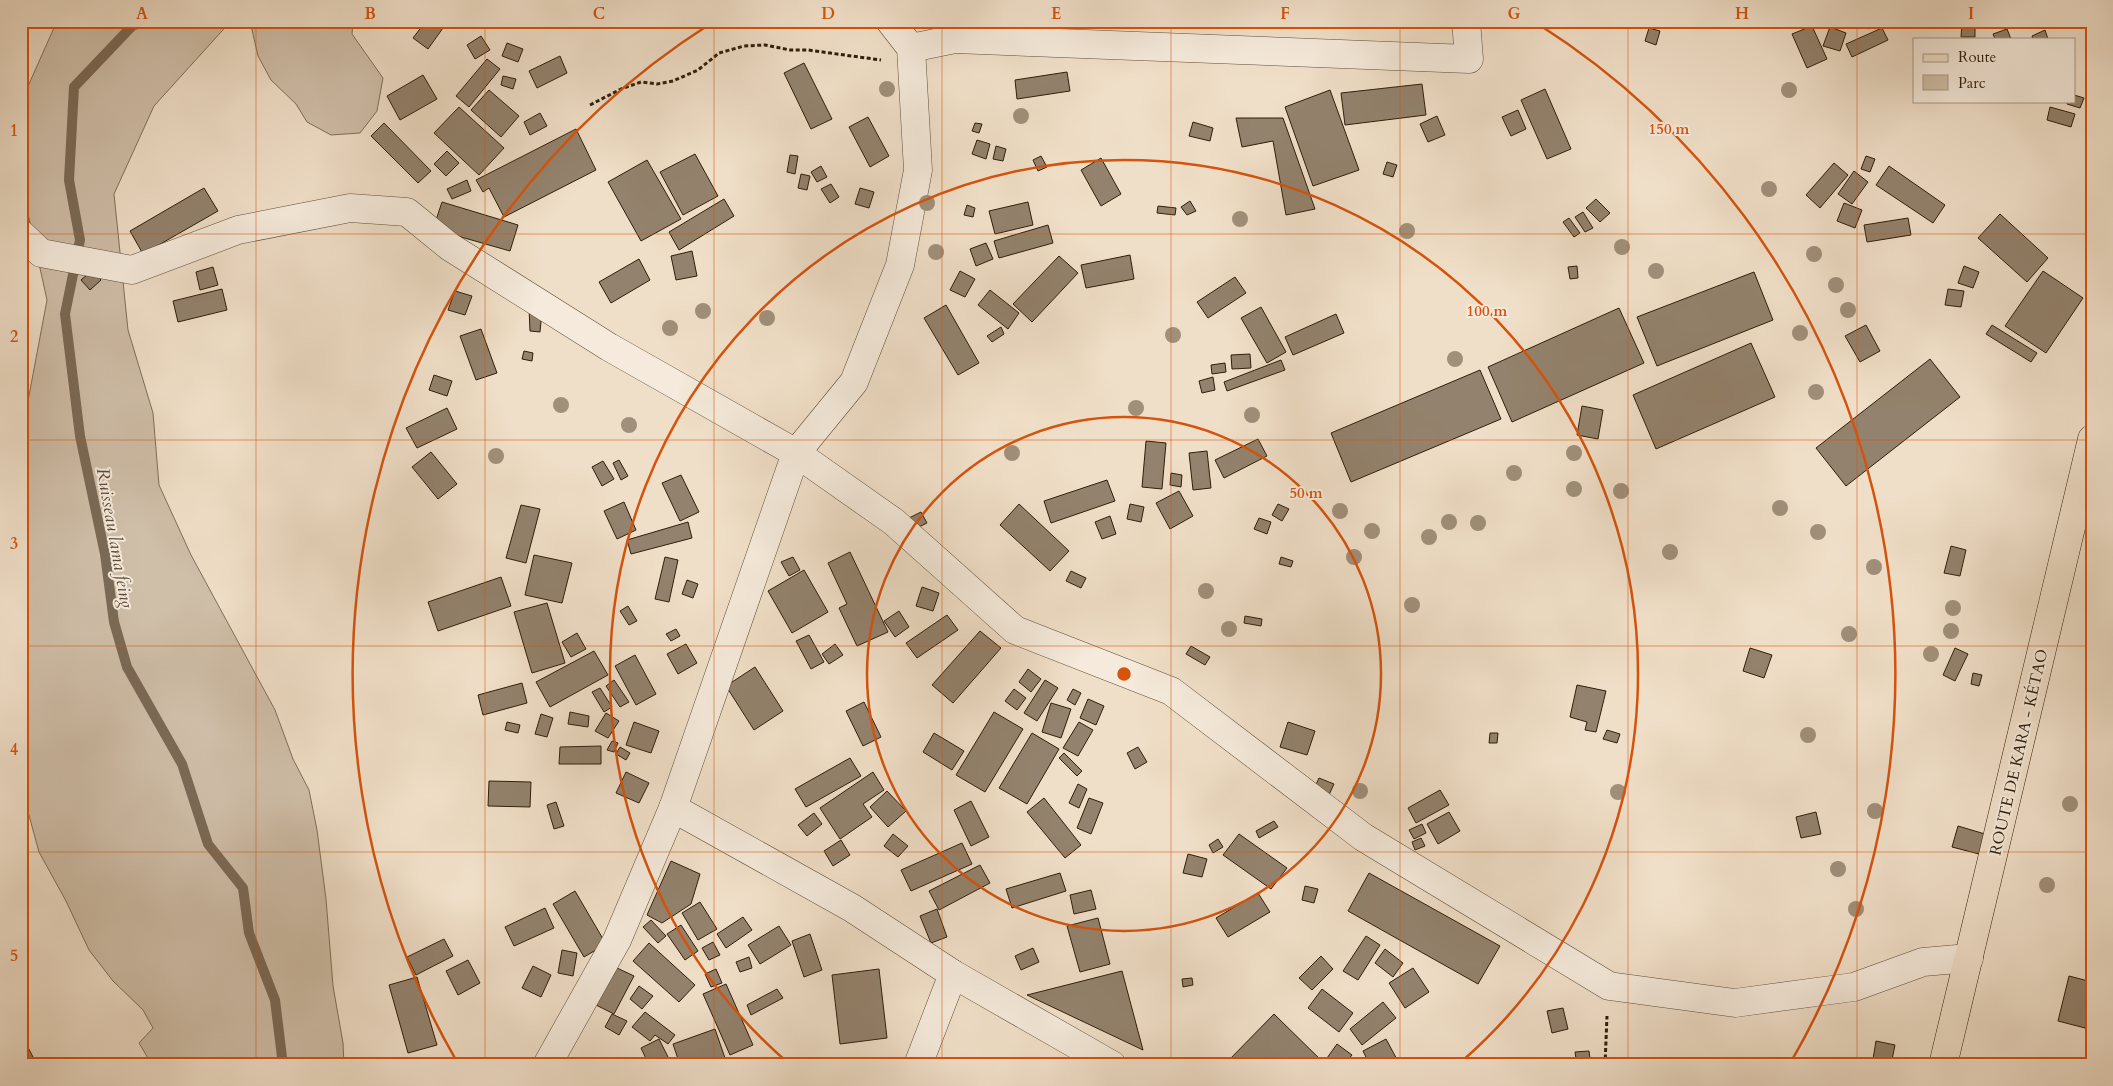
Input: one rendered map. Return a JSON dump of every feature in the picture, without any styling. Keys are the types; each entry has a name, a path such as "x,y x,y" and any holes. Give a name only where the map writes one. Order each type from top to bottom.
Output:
{"main road":[{"name":"ROUTE DE KARA - KÉTAO","path":"1943,1065 2092,439"}],"street":[{"path":"547,1065 617,940 672,808 796,454 854,382 900,265 918,170 911,52 890,21"},
{"path":"911,52 955,39 1469,59 1466,21"},
{"path":"21,234 41,253 132,270 238,230 350,208 407,212 450,247 609,347 796,454 894,522 1015,630 1171,691 1363,836 1609,986 1735,1003 1854,987 1923,962 1969,958"},
{"path":"672,808 852,908 953,974 1112,1065"},
{"path":"918,1065 953,974"}],"path":[{"path":"590,105 621,89 641,82 657,84 673,82 698,70 719,53 744,46 765,45 790,50 808,50 895,63 911,52"},
{"path":"1605,1065 1609,986"}],"green space":[{"path":"57,21 231,21 154,106 114,194 128,330 153,413 159,485 191,555 275,710 293,759 309,790 317,830 326,899 333,986 343,1043 344,1065 152,1065 139,1043 153,1028 143,1010 113,981 89,950 66,901 39,852 21,786 21,423 25,417 47,300 21,182 21,102"},
{"path":"250,21 353,21 352,34 383,78 377,111 360,133 331,135 307,122 296,104 271,80 258,56"}],"building":[{"path":"426,21 448,21 428,49 413,38"},
{"path":"1864,21 1883,21 1868,29"},
{"path":"1975,21 1975,37 1961,37 1962,22"},
{"path":"1812,26 1827,59 1807,68 1792,34"},
{"path":"1830,27 1846,33 1840,51 1823,46"},
{"path":"1649,28 1660,31 1656,45 1645,41"},
{"path":"1882,28 1888,40 1852,57 1846,44"},
{"path":"2007,29 2011,38 1995,38 1993,34"},
{"path":"2045,30 2048,38 2033,38 2032,36"},
{"path":"481,36 490,50 475,59 467,45"},
{"path":"507,43 523,49 518,62 502,56"},
{"path":"560,56 567,73 537,88 529,71"},
{"path":"487,59 500,69 469,107 456,96"},
{"path":"804,63 832,119 811,129 784,73"},
{"path":"1067,72 1070,91 1017,99 1015,80"},
{"path":"423,75 437,99 400,120 387,96"},
{"path":"503,76 516,79 513,89 501,85"},
{"path":"1422,84 1426,115 1345,125 1341,93"},
{"path":"1545,89 1571,149 1547,159 1521,100"},
{"path":"489,90 519,116 501,137 471,110"},
{"path":"1330,90 1359,170 1313,186 1285,107"},
{"path":"2076,96 2084,98 2080,108 2067,104 2068,102 2076,102"},
{"path":"459,107 504,148 479,175 434,133"},
{"path":"2050,107 2075,114 2071,127 2047,120"},
{"path":"1518,110 1526,129 1511,136 1502,117"},
{"path":"540,113 547,126 530,135 524,122"},
{"path":"1437,116 1445,135 1428,142 1420,124"},
{"path":"868,117 889,156 870,167 849,127"},
{"path":"1236,118 1283,118 1315,209 1286,215 1273,141 1242,147"},
{"path":"1193,122 1213,128 1210,141 1189,136"},
{"path":"384,123 431,171 418,183 371,136"},
{"path":"975,123 982,124 979,133 972,131"},
{"path":"576,129 596,170 504,217 489,188 483,192 476,180"},
{"path":"977,140 990,144 986,159 972,154"},
{"path":"996,146 1006,149 1003,161 993,159"},
{"path":"447,151 459,163 446,176 434,164"},
{"path":"695,154 718,196 683,215 660,172"},
{"path":"790,155 798,156 795,174 787,172"},
{"path":"1041,156 1047,167 1038,171 1033,160"},
{"path":"1866,156 1875,159 1870,172 1861,169"},
{"path":"1101,158 1121,194 1101,206 1081,170"},
{"path":"647,160 681,219 641,241 608,182"},
{"path":"1387,162 1397,165 1393,177 1383,174"},
{"path":"1834,163 1848,175 1820,208 1806,195"},
{"path":"821,166 827,177 817,182 811,172"},
{"path":"1889,166 1945,205 1933,223 1876,185"},
{"path":"1854,171 1868,182 1852,204 1838,194"},
{"path":"801,174 810,176 807,190 798,188"},
{"path":"467,180 471,191 452,199 447,189"},
{"path":"831,184 839,197 830,203 821,189"},
{"path":"204,188 218,211 143,254 130,231"},
{"path":"860,188 874,192 869,208 855,204"},
{"path":"724,199 734,216 679,250 669,232"},
{"path":"1596,199 1610,213 1600,222 1586,208"},
{"path":"1190,201 1196,211 1187,215 1181,207"},
{"path":"442,202 518,225 510,251 433,229"},
{"path":"1028,202 1033,225 995,234 989,211"},
{"path":"1844,203 1862,210 1855,228 1837,221"},
{"path":"967,205 975,208 973,217 964,215"},
{"path":"1158,206 1176,208 1175,215 1157,213"},
{"path":"1583,212 1593,228 1585,232 1575,217"},
{"path":"2000,214 2048,258 2027,282 1978,238"},
{"path":"1569,218 1580,233 1574,237 1563,222"},
{"path":"1908,218 1911,235 1867,242 1864,225"},
{"path":"1048,225 1053,243 999,258 994,241"},
{"path":"986,243 993,259 976,266 970,249"},
{"path":"21,247 27,248 25,298 21,298"},
{"path":"692,251 697,276 676,280 671,256"},
{"path":"1130,255 1134,279 1086,288 1081,265"},
{"path":"1059,256 1078,273 1032,322 1013,304"},
{"path":"639,259 650,280 611,303 599,282"},
{"path":"1577,266 1578,278 1570,279 1568,267"},
{"path":"1964,266 1979,272 1973,288 1958,283"},
{"path":"213,267 218,285 200,290 196,272"},
{"path":"93,270 101,280 90,290 81,280"},
{"path":"960,271 975,279 965,297 950,290"},
{"path":"2043,271 2083,298 2046,353 2005,326"},
{"path":"1754,272 1773,320 1657,366 1637,317"},
{"path":"1235,277 1246,293 1208,318 1197,302"},
{"path":"222,289 227,310 178,322 173,301"},
{"path":"1948,289 1964,291 1961,307 1945,305"},
{"path":"990,290 1019,313 1008,329 978,305"},
{"path":"455,291 472,296 465,315 448,310"},
{"path":"946,305 979,363 958,375 924,318"},
{"path":"1261,307 1286,352 1267,363 1241,318"},
{"path":"529,308 542,311 540,332 530,331"},
{"path":"1619,308 1644,363 1512,422 1488,367"},
{"path":"1336,314 1344,333 1293,355 1285,337"},
{"path":"1866,325 1880,351 1860,362 1845,336"},
{"path":"1992,325 2037,353 2031,362 1986,334"},
{"path":"1001,327 1004,334 992,342 987,336"},
{"path":"481,329 497,373 476,380 460,336"},
{"path":"1751,343 1775,397 1656,449 1633,395"},
{"path":"524,351 533,353 532,361 522,359"},
{"path":"1250,354 1251,368 1232,369 1231,355"},
{"path":"1930,359 1960,397 1846,486 1816,448"},
{"path":"1281,360 1285,370 1227,391 1224,382"},
{"path":"1225,363 1226,372 1212,374 1211,365"},
{"path":"1480,370 1501,419 1351,482 1331,433"},
{"path":"21,373 29,385 21,390"},
{"path":"434,375 452,381 447,396 429,390"},
{"path":"1213,377 1215,390 1202,393 1199,381"},
{"path":"1582,406 1603,410 1598,439 1577,435"},
{"path":"447,408 457,429 417,448 406,428"},
{"path":"1258,439 1267,456 1224,478 1215,460"},
{"path":"1146,441 1166,443 1162,489 1142,487"},
{"path":"1207,451 1211,488 1193,490 1189,453"},
{"path":"431,452 457,484 438,499 412,467"},
{"path":"619,460 628,476 621,480 613,463"},
{"path":"603,461 614,479 602,486 592,467"},
{"path":"1171,473 1182,475 1181,487 1170,485"},
{"path":"681,475 699,512 680,521 662,483"},
{"path":"1107,480 1115,501 1051,523 1044,501"},
{"path":"1179,491 1193,516 1170,529 1156,503"},
{"path":"624,502 636,530 617,539 604,511"},
{"path":"1019,504 1069,551 1050,571 1000,525"},
{"path":"1130,504 1144,507 1141,522 1127,519"},
{"path":"1278,504 1289,509 1282,521 1272,515"},
{"path":"521,505 540,509 526,563 506,558"},
{"path":"921,512 927,523 915,529 909,518"},
{"path":"1110,516 1116,534 1102,539 1095,522"},
{"path":"1259,518 1271,522 1267,534 1254,529"},
{"path":"688,522 692,538 631,554 627,540"},
{"path":"1951,546 1966,550 1960,576 1944,573"},
{"path":"850,552 888,632 857,646 839,608 847,604 828,563"},
{"path":"534,555 572,563 562,603 525,595"},
{"path":"665,557 678,560 669,602 655,599"},
{"path":"793,557 800,570 789,576 781,562"},
{"path":"1281,557 1293,561 1291,567 1279,564"},
{"path":"804,570 828,612 792,633 768,591"},
{"path":"1071,571 1086,578 1081,588 1066,581"},
{"path":"501,577 511,606 438,631 428,602"},
{"path":"687,580 698,584 693,598 682,594"},
{"path":"922,587 939,593 933,611 916,606"},
{"path":"547,603 565,663 532,673 514,612"},
{"path":"628,606 637,621 629,625 620,611"},
{"path":"899,611 909,627 895,637 884,621"},
{"path":"947,615 958,630 917,658 906,643"},
{"path":"1245,616 1262,619 1261,626 1244,623"},
{"path":"676,629 680,636 671,641 666,634"},
{"path":"980,631 1001,648 953,703 932,685"},
{"path":"577,633 586,649 571,657 562,642"},
{"path":"809,635 824,662 811,669 796,641"},
{"path":"686,644 697,663 678,674 667,654"},
{"path":"835,644 843,655 829,664 822,654"},
{"path":"1191,646 1210,657 1205,665 1186,654"},
{"path":"1750,648 1772,655 1764,678 1743,671"},
{"path":"1955,648 1968,654 1955,681 1943,675"},
{"path":"594,651 608,675 550,707 536,682"},
{"path":"635,655 656,694 636,705 615,666"},
{"path":"755,667 783,711 754,730 726,686"},
{"path":"1028,669 1041,679 1031,692 1019,682"},
{"path":"1973,673 1982,675 1979,686 1971,684"},
{"path":"614,680 629,702 620,707 606,686"},
{"path":"1045,680 1058,688 1037,721 1024,713"},
{"path":"522,683 527,703 483,715 478,695"},
{"path":"1577,685 1606,691 1596,732 1585,730 1587,722 1570,717"},
{"path":"600,688 612,707 604,712 592,692"},
{"path":"1014,689 1026,698 1017,710 1005,701"},
{"path":"1073,689 1081,693 1075,705 1067,700"},
{"path":"1088,699 1104,706 1096,725 1080,718"},
{"path":"864,702 881,737 863,746 846,711"},
{"path":"1051,703 1071,709 1061,738 1042,732"},
{"path":"570,712 589,716 588,727 568,724"},
{"path":"994,712 1023,729 985,792 956,775"},
{"path":"606,713 619,721 608,738 595,731"},
{"path":"541,714 553,718 547,737 535,734"},
{"path":"507,722 520,725 518,733 505,730"},
{"path":"634,722 659,731 651,753 626,745"},
{"path":"1079,722 1093,730 1078,756 1063,748"},
{"path":"1288,722 1315,731 1307,755 1280,747"},
{"path":"1607,730 1620,734 1617,743 1603,739"},
{"path":"934,733 964,751 952,770 923,752"},
{"path":"1032,733 1059,749 1027,804 999,788"},
{"path":"1490,733 1498,733 1497,743 1489,743"},
{"path":"612,741 618,743 614,752 607,750"},
{"path":"601,746 601,764 559,764 560,747"},
{"path":"620,747 630,753 626,760 616,754"},
{"path":"1138,747 1147,762 1135,769 1127,753"},
{"path":"1064,753 1082,771 1077,776 1059,758"},
{"path":"850,758 861,776 806,807 795,789"},
{"path":"626,772 649,783 639,803 616,793"},
{"path":"873,772 884,790 863,804 872,817 840,839 820,808"},
{"path":"1319,778 1334,784 1328,797 1313,791"},
{"path":"489,781 531,782 530,807 488,806"},
{"path":"1078,784 1087,789 1079,808 1069,803"},
{"path":"1440,790 1449,805 1416,823 1408,808"},
{"path":"887,791 906,811 888,827 870,807"},
{"path":"1044,798 1081,845 1065,858 1027,812"},
{"path":"1089,798 1103,803 1091,834 1077,828"},
{"path":"971,801 989,837 971,846 954,810"},
{"path":"556,802 564,826 554,829 547,805"},
{"path":"1449,812 1460,831 1438,844 1427,824"},
{"path":"1816,812 1821,834 1801,838 1796,817"},
{"path":"814,813 822,824 807,836 798,825"},
{"path":"1274,821 1278,827 1259,838 1256,831"},
{"path":"1422,824 1426,833 1414,839 1409,830"},
{"path":"1958,826 1985,834 1979,854 1952,847"},
{"path":"893,834 908,846 898,857 884,846"},
{"path":"1239,834 1287,868 1271,889 1223,855"},
{"path":"1421,838 1425,846 1415,850 1412,842"},
{"path":"1218,839 1223,847 1213,853 1209,845"},
{"path":"841,840 850,855 833,866 824,851"},
{"path":"962,843 972,864 911,891 901,870"},
{"path":"1188,854 1207,859 1202,877 1183,873"},
{"path":"671,861 700,874 691,904 662,923 647,915"},
{"path":"980,865 990,883 939,910 929,891"},
{"path":"1060,873 1066,891 1012,908 1006,889"},
{"path":"1369,873 1500,946 1478,984 1348,911"},
{"path":"1305,886 1318,889 1314,903 1302,900"},
{"path":"1091,890 1096,909 1074,914 1070,895"},
{"path":"575,891 606,944 584,957 553,904"},
{"path":"1258,893 1270,912 1228,937 1216,918"},
{"path":"700,902 717,929 698,940 682,913"},
{"path":"545,908 554,928 514,946 505,927"},
{"path":"937,909 947,937 931,943 920,916"},
{"path":"743,917 752,930 726,948 717,934"},
{"path":"1098,918 1110,964 1080,972 1067,926"},
{"path":"651,920 666,936 658,943 643,927"},
{"path":"681,925 698,951 685,960 667,934"},
{"path":"779,926 791,945 760,964 748,945"},
{"path":"810,934 822,970 804,977 792,941"},
{"path":"1366,936 1380,945 1358,980 1343,971"},
{"path":"444,939 453,956 416,975 407,957"},
{"path":"713,942 720,955 709,960 702,948"},
{"path":"649,943 695,985 679,1002 633,961"},
{"path":"1033,948 1039,962 1021,970 1015,956"},
{"path":"1385,949 1403,963 1393,977 1375,963"},
{"path":"562,950 577,953 573,976 558,973"},
{"path":"1321,956 1333,969 1312,990 1299,978"},
{"path":"749,957 752,968 740,972 736,962"},
{"path":"468,960 480,983 458,995 446,971"},
{"path":"533,966 551,975 541,997 522,988"},
{"path":"615,967 634,976 614,1014 596,1005"},
{"path":"1413,968 1429,992 1405,1008 1389,983"},
{"path":"716,969 722,983 711,987 705,974"},
{"path":"879,969 887,1038 840,1044 832,975"},
{"path":"1122,971 1143,1050 1027,995"},
{"path":"2069,976 2092,982 2092,1001 2085,1028 2058,1021"},
{"path":"417,977 437,1045 408,1053 389,985"},
{"path":"1192,978 1193,985 1183,987 1182,979"},
{"path":"726,984 753,1045 730,1055 703,994"},
{"path":"639,986 653,996 642,1009 630,999"},
{"path":"777,989 783,998 751,1015 747,1005"},
{"path":"1322,989 1353,1013 1339,1032 1308,1008"},
{"path":"1383,1002 1396,1018 1362,1045 1350,1029"},
{"path":"1563,1008 1568,1029 1552,1033 1547,1011"},
{"path":"645,1012 675,1035 668,1044 655,1035 650,1041 632,1027"},
{"path":"612,1014 627,1021 619,1035 605,1027"},
{"path":"1274,1014 1326,1065 1270,1065 1262,1057 1254,1065 1232,1065 1228,1061"},
{"path":"715,1029 726,1061 714,1065 680,1065 673,1044"},
{"path":"21,1034 33,1057 21,1063"},
{"path":"659,1039 672,1065 649,1065 641,1048"},
{"path":"1386,1039 1400,1065 1370,1065 1363,1051"},
{"path":"1876,1041 1895,1045 1891,1065 1872,1065"},
{"path":"1337,1044 1352,1055 1344,1065 1337,1065 1327,1058"},
{"path":"1589,1051 1591,1065 1577,1065 1575,1052"}],"waterway":[{"name":"Ruisseau lama feing","path":"152,21 133,25 74,87 69,180 80,240 65,314 80,436 105,554 114,622 127,667 182,764 208,844 243,888 249,933 275,1000 282,1057 280,1065"}]}
